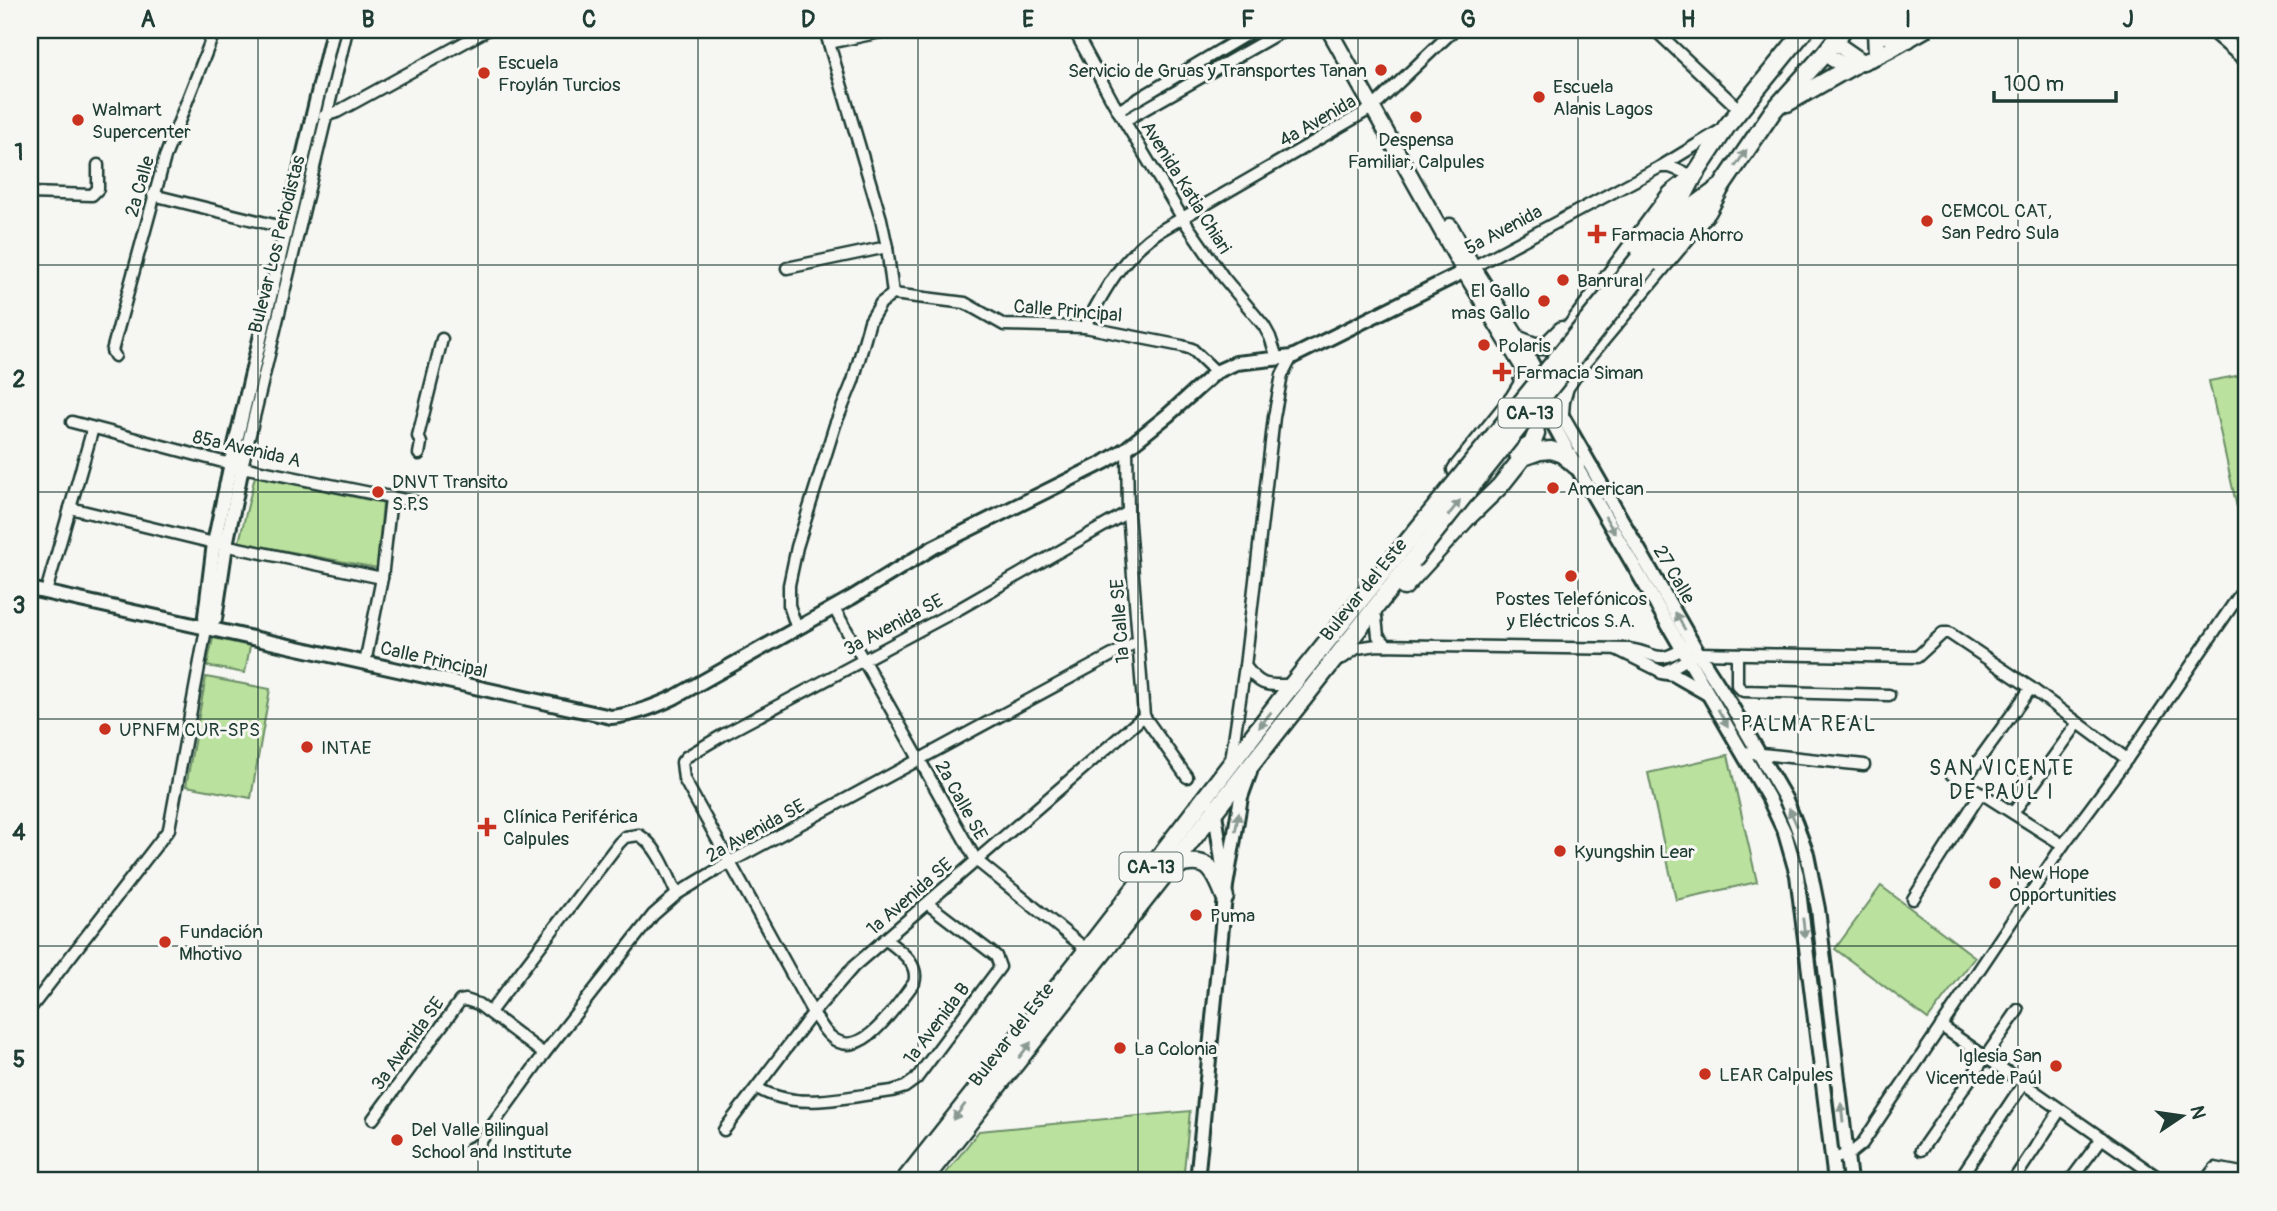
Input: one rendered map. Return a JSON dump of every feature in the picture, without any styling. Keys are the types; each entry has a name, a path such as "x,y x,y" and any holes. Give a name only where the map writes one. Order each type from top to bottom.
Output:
{"highway":[{"path":"1773,111 1865,61 1878,30 1894,37 1908,39"},
{"name":"Bulevar del Este","path":"1644,261 1727,126 1802,33"},
{"path":"1802,33 1834,42"},
{"name":"Bulevar del Este","path":"904,1181 1087,950 1163,863 1215,811 1257,760 1406,557 1644,261 1696,205 1721,186 1773,111 1834,42"},
{"path":"1581,363 1563,365 1559,360 1557,346 1671,194 1694,176"},
{"path":"1560,414 1568,381 1708,211 1721,186"},
{"path":"1519,340 1535,346 1546,346 1586,306"},
{"path":"1322,648 1381,566 1520,390 1524,369"},
{"path":"1466,519 1515,456 1536,438 1534,424 1520,414 1511,414 1492,424"},
{"path":"1324,671 1343,657 1376,617 1528,454 1540,450 1556,452 1567,457 1576,466"},
{"name":"Bulevar del Este","path":"923,1181 1109,943 1212,788 1322,648 1406,557"},
{"path":"1163,863 1206,864 1212,869 1225,892"}],"main road":[{"path":"1329,30 1376,104"},
{"name":"27 Calle","path":"1339,30 1376,104 1524,369"},
{"path":"1834,42 1837,62 1865,61 1925,30"},
{"path":"2212,30 2247,60"},
{"name":"27 Calle","path":"1468,269 1519,340"}],"street":[{"name":"2a Calle","path":"115,356 112,351 153,195 165,157 215,30"},
{"name":"Bulevar Los Periodistas","path":"236,466 234,449 333,30"},
{"name":"Bulevar Los Periodistas","path":"30,1009 169,830 206,629 215,619 220,544 236,466 347,30"},
{"path":"313,117 327,116 487,30"},
{"path":"797,629 789,605 789,585 797,547 835,425 853,381 870,321 881,303 893,294 887,247 875,198 825,30"},
{"path":"829,43 890,30"},
{"name":"Avenida Katia Chiari","path":"1074,30 1121,116 1183,219 1264,326 1277,358"},
{"path":"1121,116 1254,30"},
{"path":"1121,116 1284,30"},
{"name":"4a Avenida","path":"1085,327 1101,295 1127,258 1142,243 1376,104 1454,30"},
{"path":"1655,30 1741,111"},
{"name":"5a Avenida","path":"1292,356 1468,269 1660,167 1727,126"},
{"path":"30,193 92,195 98,189 98,165"},
{"path":"1660,167 1670,167 1694,176"},
{"path":"153,195 286,228"},
{"path":"788,268 887,247"},
{"name":"Calle Principal","path":"893,294 965,303 1004,325 1085,327 1192,349 1216,372"},
{"path":"419,454 421,443 418,436 442,339"},
{"name":"27 Calle","path":"1519,340 1690,651 1710,696 1768,797 1787,839 1797,875 1835,1181"},
{"path":"1230,765 1245,666 1276,404 1282,375 1292,356"},
{"name":"Calle Principal","path":"30,589 611,717 625,716 654,707 834,608 934,547 1105,462 1127,448 1216,372 1236,363 1292,356"},
{"name":"27 Calle","path":"1524,369 1576,466 1690,651 1728,700 1786,800 1802,841 1818,909 1850,1181"},
{"name":"85a Avenida A","path":"72,422 236,466 415,502"},
{"path":"46,592 93,428"},
{"name":"1a Calle SE","path":"1127,448 1128,512 1144,716"},
{"path":"365,663 382,578 391,498"},
{"path":"70,508 220,544 382,578"},
{"name":"3a Avenida SE","path":"730,862 684,779 682,762 685,757 959,609 1128,512"},
{"path":"1833,1159 1847,1155 1862,1144 2063,845 2127,759 2247,584"},
{"name":"2a Calle SE","path":"834,608 976,860 1087,950"},
{"path":"1376,617 1378,636 1388,645"},
{"path":"1343,657 1364,646 1388,645 1637,650 1661,658 1690,651 1917,657 1943,633 1949,633 2031,688 2127,759"},
{"name":"2a Avenida SE","path":"471,1148 478,1145 544,1054 653,915 677,894 730,862 1138,641"},
{"path":"1616,649 1662,672 1673,674 1710,696"},
{"path":"1662,672 1690,651"},
{"path":"1737,654 1737,685 1743,691 1889,695"},
{"path":"1245,666 1259,683 1269,686 1292,685"},
{"path":"1968,775 2031,688"},
{"path":"1144,716 1187,777"},
{"name":"1a Avenida SE","path":"724,1130 813,1013 854,966 1144,716"},
{"path":"2013,813 2078,723"},
{"path":"1743,752 1864,765"},
{"path":"1197,1181 1225,892 1241,797 1257,760"},
{"path":"1951,774 2063,845"},
{"path":"1212,788 1225,892"},
{"path":"1913,899 1982,793"},
{"path":"544,1054 490,1012 618,843 625,838 639,835 654,848 677,894"},
{"path":"1787,839 1802,841"},
{"path":"730,862 813,1013 829,1036 840,1043 856,1043 872,1034 916,979 912,963 885,939"},
{"path":"1797,875 1811,873"},
{"name":"1a Avenida B","path":"757,1088 786,1100 805,1102 892,1091 905,1087 916,1079 1000,967 996,956 928,904"},
{"name":"3a Avenida SE","path":"373,1119 460,1001 471,1001 490,1012"},
{"path":"1921,1150 2018,1010"},
{"path":"1941,1026 2164,1181"},
{"path":"1958,1181 2023,1084"},
{"path":"2012,1181 2060,1110"},
{"path":"2073,1180 2102,1138"},
{"path":"2205,1181 2215,1168 2247,1174"}],"green space":[{"path":"2247,374 2247,553 2209,381"},
{"path":"255,476 383,503 377,568 239,542"},
{"path":"213,638 250,646 245,673 207,666"},
{"path":"206,677 270,689 251,798 186,786"},
{"path":"1728,755 1757,882 1676,900 1648,773"},
{"path":"1881,886 1975,957 1928,1019 1835,949"},
{"path":"1190,1111 1183,1181 940,1181 979,1131"}],"place":[{"name":"Servicio de Gruas y Transportes Tanan","path":"1381,70"},
{"name":"Escuela Froylán Turcios","path":"484,73"},
{"name":"Escuela Alanis Lagos","path":"1539,97"},
{"name":"Despensa Familiar, Calpules","path":"1416,117"},
{"name":"Walmart Supercenter","path":"78,120"},
{"name":"CEMCOL CAT, San Pedro Sula","path":"1927,221"},
{"name":"Farmacia Ahorro","path":"1597,234"},
{"name":"Banrural","path":"1563,280"},
{"name":"El Gallo mas Gallo","path":"1544,301"},
{"name":"Polaris","path":"1484,345"},
{"name":"Farmacia Siman","path":"1502,372"},
{"name":"American","path":"1553,488"},
{"name":"DNVT Transito S.P.S","path":"378,492"},
{"name":"Postes Telefónicos y Eléctricos S.A.","path":"1571,576"},
{"name":"UPNFM CUR-SPS","path":"105,729"},
{"name":"INTAE","path":"307,747"},
{"name":"Clínica Periférica Calpules","path":"487,827"},
{"name":"Kyungshin Lear","path":"1560,851"},
{"name":"New Hope Opportunities","path":"1995,883"},
{"name":"Puma","path":"1196,915"},
{"name":"Fundación Mhotivo","path":"165,942"},
{"name":"La Colonia","path":"1120,1048"},
{"name":"Iglesia San Vicentede Paúl","path":"2056,1066"},
{"name":"LEAR Calpules","path":"1705,1074"},
{"name":"Del Valle Bilingual School and Institute","path":"397,1140"}],"district":[{"name":"PALMA REAL","path":"1809,724"},
{"name":"SAN VICENTE DE PAÚL I","path":"2002,780"}]}
